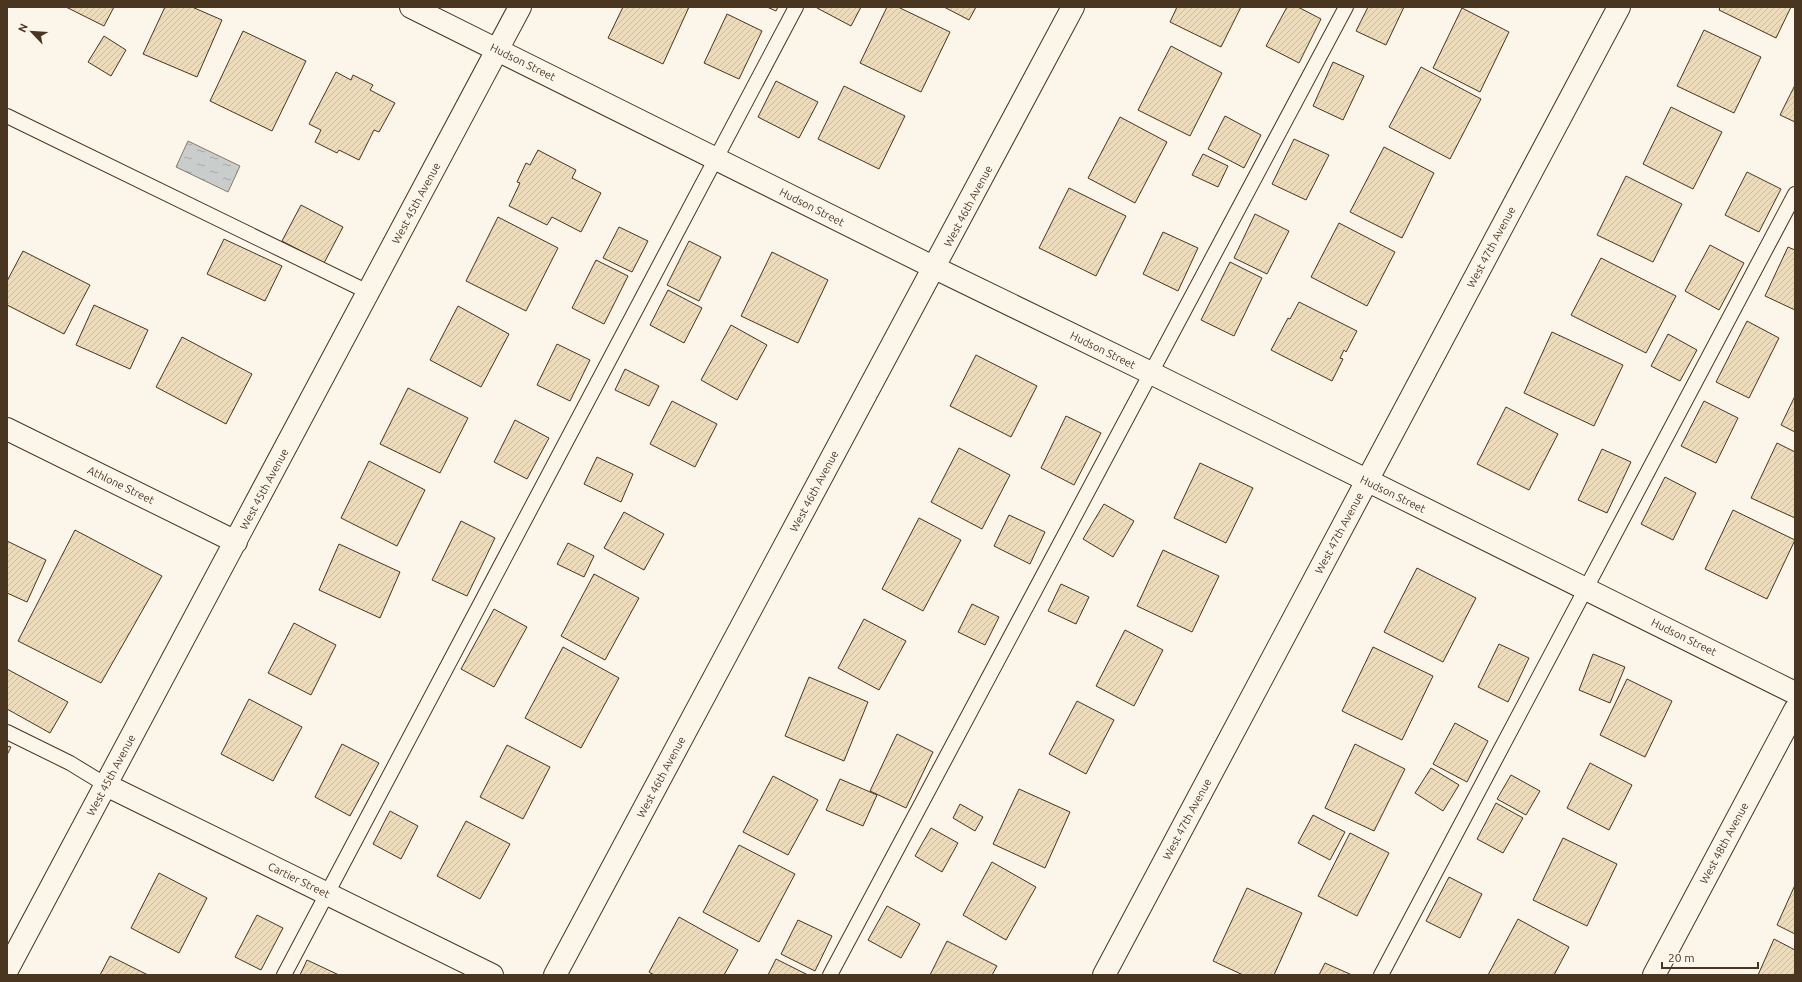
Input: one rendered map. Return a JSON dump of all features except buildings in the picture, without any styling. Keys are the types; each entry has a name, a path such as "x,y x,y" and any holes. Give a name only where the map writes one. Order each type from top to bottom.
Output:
{"street":[{"name":"Hudson Street","path":"411,7 498,49 934,268 1151,373 1795,693"},
{"name":"West 45th Avenue","path":"7,970 520,7"},
{"name":"West 46th Avenue","path":"555,975 1073,7"},
{"name":"West 47th Avenue","path":"1104,975 1619,7"},
{"name":"Athlone Street","path":"7,429 236,542"},
{"name":"West 48th Avenue","path":"1654,975 1795,710"},
{"name":"Cartier Street","path":"106,784 492,975"}],"lane":[{"path":"284,975 796,7"},
{"path":"830,975 1346,7"},
{"path":"7,116 368,292"},
{"path":"1381,975 1587,589 1795,194"},
{"path":"7,732 70,763 106,784"}],"water":[{"path":"188,141 240,166 228,192 176,167"}]}
